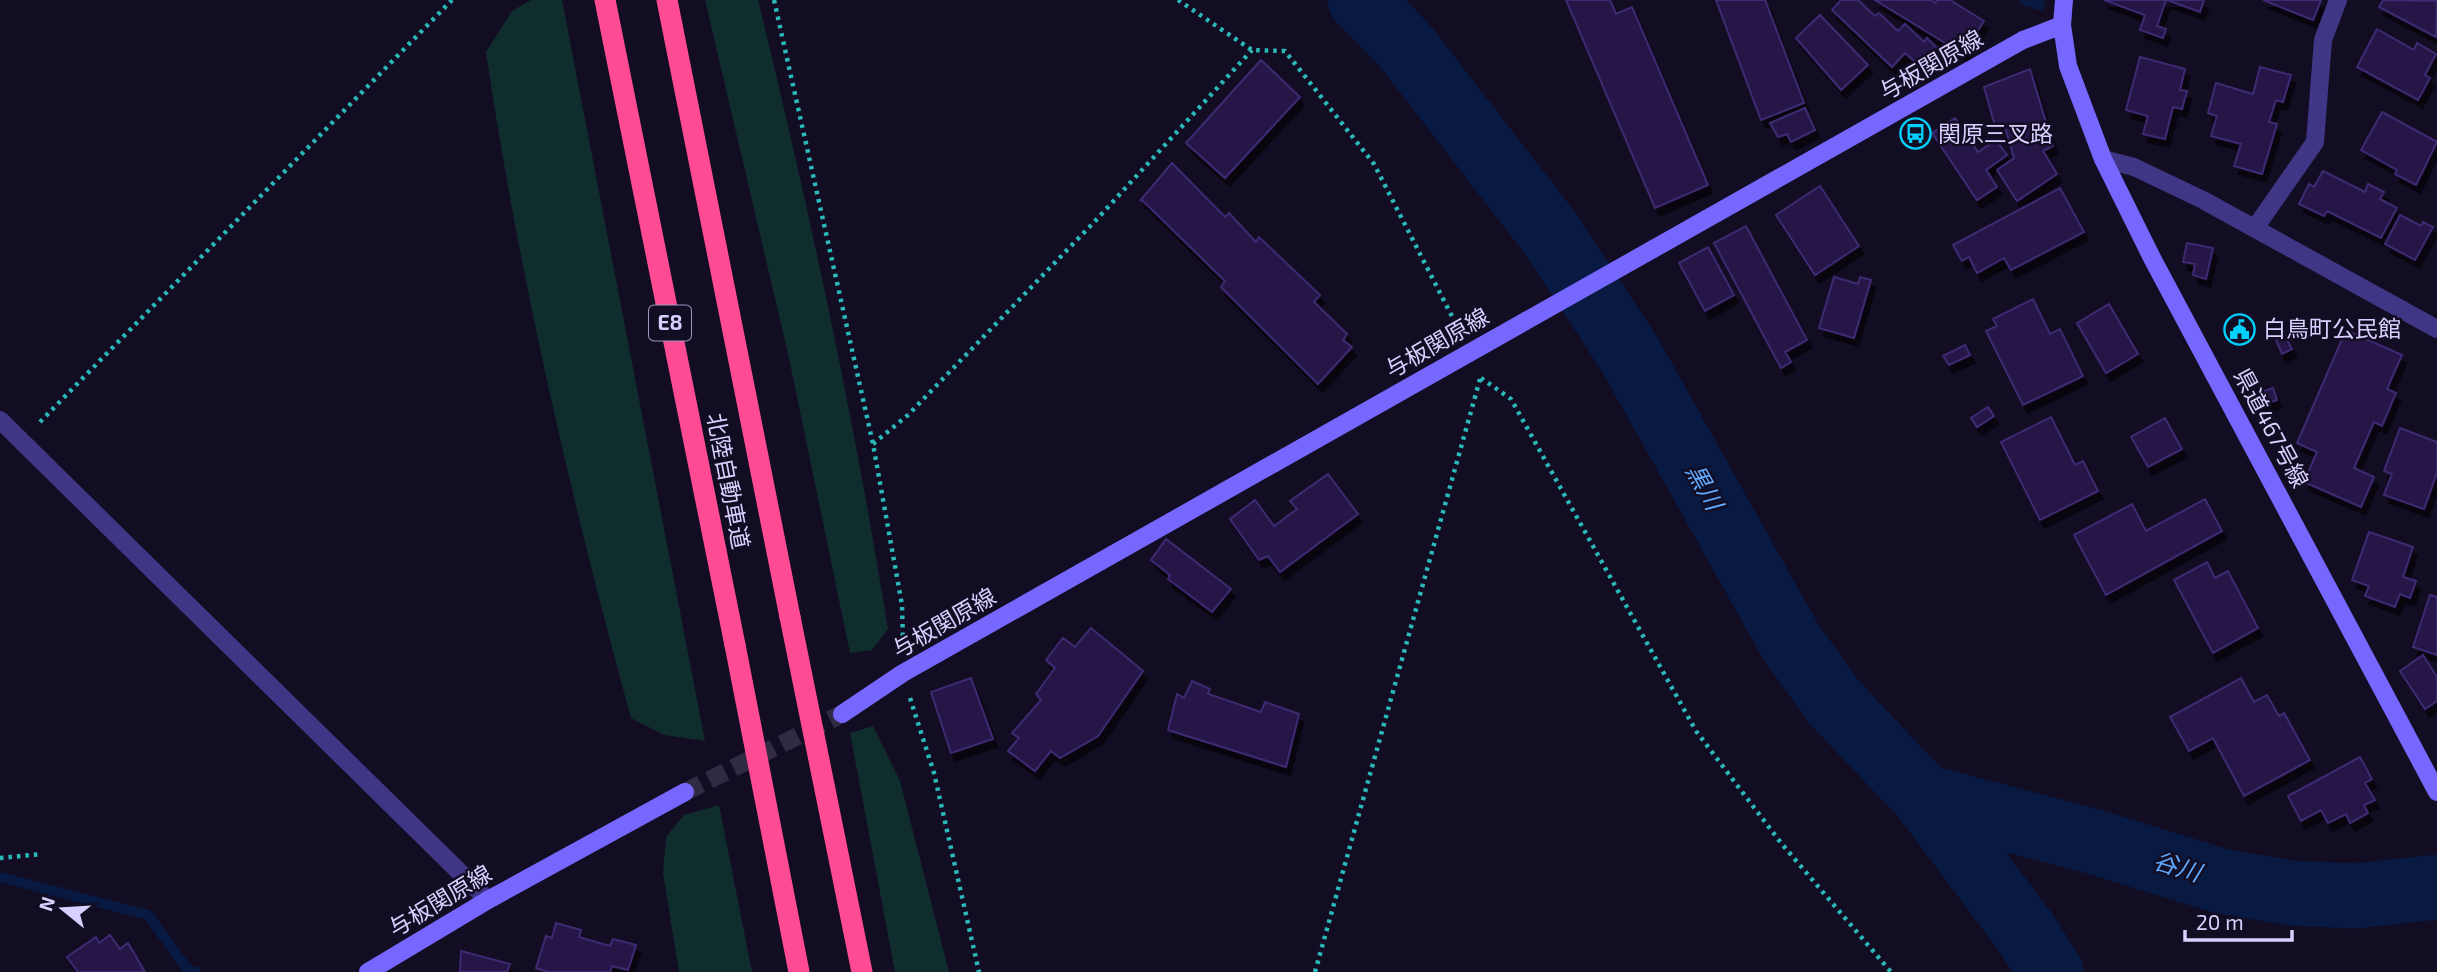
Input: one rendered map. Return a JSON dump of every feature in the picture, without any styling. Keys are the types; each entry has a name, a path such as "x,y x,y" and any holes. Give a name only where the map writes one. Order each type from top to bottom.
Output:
{"highway":[{"name":"北陸自動車道","path":"605,0 799,972"},
{"name":"北陸自動車道","path":"667,0 862,972"}],"main road":[{"name":"県道467号線","path":"2064,0 2062,26 2068,66 2104,159 2159,271 2437,792"},
{"name":"与板関原線","path":"842,714 904,673 1492,339 2023,40 2062,26"},
{"name":"与板関原線","path":"368,972 488,900 685,792"}],"street":[{"path":"2255,228 2315,142 2323,40 2338,0"},
{"path":"2104,159 2145,173 2255,228 2437,329"},
{"path":"0,420 488,900"}],"path":[{"path":"21,440 452,0"},
{"path":"774,0 873,444 902,605 904,673 934,773 979,972"},
{"path":"1178,0 1252,50 1285,51 1374,164 1471,352 1480,377 1511,399 1696,731 1781,843 1891,972"},
{"path":"873,444 908,415 1098,218 1252,50"},
{"path":"1315,972 1480,377"},
{"path":"0,858 42,854"}],"green space":[{"path":"531,0 562,0 705,741 664,735 631,718 567,470 514,220 486,52 512,11"},
{"path":"705,0 758,0 829,313 875,550 888,629 872,650 850,653 789,358"},
{"path":"873,726 900,781 949,972 895,972 850,733"},
{"path":"719,805 752,972 679,972 663,873 666,837 684,815"}],"building":[{"path":"1566,0 1610,0 1616,14 1632,7 1708,185 1655,208"},
{"path":"1716,0 1765,0 1804,103 1761,120"},
{"path":"1841,0 1858,0 1875,16 1879,13 1898,31 1905,24 1924,42 1927,38 1945,56 1938,63 1934,60 1924,70 1905,53 1892,67 1832,10"},
{"path":"1875,0 1931,0 1935,3 1937,0 1950,0 1984,21 1963,54"},
{"path":"2104,0 2166,0 2157,26 2166,29 2163,38 2140,30 2145,15"},
{"path":"2167,0 2204,0 2200,12"},
{"path":"2263,0 2321,0 2313,20"},
{"path":"2383,0 2437,1 2436,37 2379,7"},
{"path":"1820,15 1868,65 1841,90 1796,38"},
{"path":"2377,29 2414,50 2417,43 2436,54 2425,75 2430,78 2418,100 2357,67"},
{"path":"2140,57 2185,69 2180,90 2187,91 2182,109 2173,107 2165,139 2143,134 2148,116 2126,110"},
{"path":"1261,60 1300,97 1225,178 1186,143"},
{"path":"2260,67 2291,75 2283,102 2276,100 2269,122 2277,124 2262,174 2234,166 2241,144 2211,136 2217,116 2208,113 2216,83 2253,94"},
{"path":"2030,69 2053,146 2043,151 2057,174 2017,201 1997,170 2014,158 2004,124 1995,126 1984,87"},
{"path":"1805,108 1815,130 1791,142 1787,134 1778,137 1770,123"},
{"path":"2382,112 2437,142 2416,185 2395,174 2397,170 2361,150"},
{"path":"1955,118 1978,152 1996,140 2007,155 1986,170 1997,187 1977,200 1932,133"},
{"path":"1172,163 1225,217 1229,213 1256,242 1259,237 1320,295 1314,302 1347,334 1343,340 1352,347 1318,384 1221,287 1225,281 1140,201"},
{"path":"2323,171 2365,192 2368,184 2384,192 2380,199 2397,208 2381,238 2327,211 2324,216 2299,204 2309,184 2314,187"},
{"path":"1820,186 1859,246 1815,275 1776,215"},
{"path":"2060,188 2084,232 2011,270 2004,258 1977,273 1969,257 1962,261 1953,245"},
{"path":"2400,215 2421,226 2423,222 2433,227 2415,260 2385,244"},
{"path":"1746,226 1807,340 1785,352 1791,362 1781,368 1714,243"},
{"path":"2187,243 2213,248 2206,279 2193,275 2195,264 2183,262"},
{"path":"1708,247 1734,295 1705,311 1679,263"},
{"path":"1834,277 1858,284 1860,277 1871,280 1854,338 1819,328"},
{"path":"2033,299 2050,334 2060,329 2083,376 2023,405 1986,331 1997,326 1993,319"},
{"path":"2109,304 2138,354 2106,373 2077,323"},
{"path":"2346,330 2402,355 2387,389 2396,393 2382,426 2374,422 2354,468 2374,477 2361,507 2304,482 2317,452 2297,443"},
{"path":"2285,336 2292,349 2282,354 2276,340"},
{"path":"1965,345 1970,355 1949,365 1943,356"},
{"path":"2273,388 2277,400 2257,407 2253,395"},
{"path":"1988,407 1994,416 1977,427 1971,418"},
{"path":"2051,417 2075,465 2083,461 2098,491 2040,520 2001,442"},
{"path":"2165,418 2182,449 2148,467 2131,437"},
{"path":"2400,428 2437,442 2437,473 2424,509 2384,495 2392,474 2384,471"},
{"path":"1328,474 1358,514 1280,572 1268,556 1259,560 1230,519 1255,500 1274,526 1297,509 1290,501"},
{"path":"2205,499 2222,531 2106,595 2074,535 2132,504 2146,531"},
{"path":"2369,532 2413,547 2403,577 2416,581 2410,598 2400,594 2395,607 2365,596 2369,586 2352,580"},
{"path":"1166,539 1231,589 1212,612 1168,579 1170,575 1151,560"},
{"path":"2207,562 2215,578 2228,571 2258,628 2213,653 2174,580"},
{"path":"2430,595 2437,597 2437,655 2413,647"},
{"path":"1091,628 1143,671 1098,736 1060,758 1051,751 1035,771 1008,751 1019,738 1012,733 1041,700 1036,694 1055,668 1046,660 1063,638 1075,647"},
{"path":"2423,655 2437,677 2437,701 2425,709 2400,671"},
{"path":"971,678 993,739 951,753 931,692"},
{"path":"2241,678 2254,702 2267,695 2279,716 2284,713 2310,760 2244,796 2213,738 2189,751 2170,717"},
{"path":"1192,681 1210,689 1208,694 1261,712 1265,702 1299,714 1286,767 1168,730 1177,694 1184,698"},
{"path":"2360,757 2372,779 2365,783 2375,800 2364,805 2368,813 2350,823 2346,814 2328,823 2321,810 2301,821 2288,796"},
{"path":"556,923 581,930 579,937 610,946 613,939 636,945 628,970 612,966 610,972 548,972 536,968 546,936 552,938"},
{"path":"110,935 120,949 128,943 145,972 78,972 67,957 96,937 99,943"},
{"path":"461,951 510,964 507,972 460,972"}],"waterway":[{"name":"黒川","path":"1360,0 1406,47 1550,233 1630,355 1791,642 1834,702 1924,797 2026,933 2051,972"},
{"path":"2024,0 2040,5"},
{"name":"谷川","path":"1924,797 2095,842 2221,881 2291,893 2355,896 2437,887"},
{"path":"0,877 148,915 188,970 196,972"}],"tunnel":[{"path":"685,792 842,714"}],"place":[{"name":"関原三叉路","path":"1915,134"},
{"name":"白鳥町公民館","path":"2240,329"}]}
